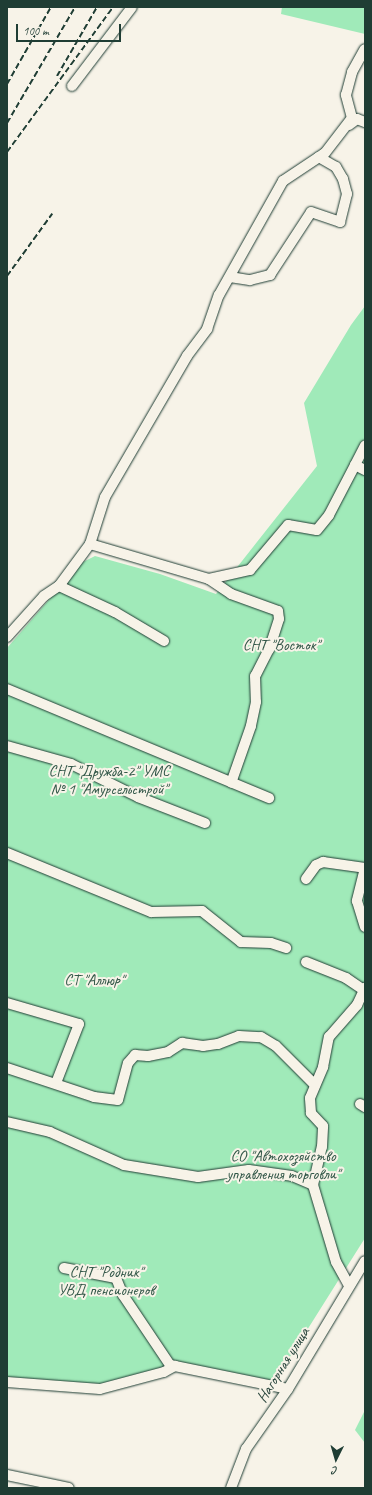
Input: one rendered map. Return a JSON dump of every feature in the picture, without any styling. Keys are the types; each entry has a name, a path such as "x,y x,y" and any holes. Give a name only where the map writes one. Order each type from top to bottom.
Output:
{"street":[{"path":"72,86 132,7"},
{"path":"7,637 44,596 59,586 90,544 106,497 187,356 207,329 219,295 283,181 319,157 352,118 346,95 352,72 365,48"},
{"path":"344,128 357,119 365,122"},
{"path":"230,277 250,280 270,275 312,212 340,222 347,194 343,179 336,167 319,157"},
{"path":"209,579 250,570 288,525 316,530 329,515 365,446"},
{"path":"355,465 365,470"},
{"path":"90,544 209,579 231,594 278,611 279,619 256,676 256,702 251,726 231,783"},
{"path":"59,586 115,612 164,641"},
{"path":"7,689 269,798"},
{"path":"7,746 71,764 138,797 205,823"},
{"path":"7,853 152,912 202,911 241,942 271,943 286,948"},
{"path":"306,879 316,865 323,862 365,868 357,901 365,927"},
{"path":"306,962 346,978 364,989 357,1005 329,1036 323,1067 310,1098 311,1113 323,1126 322,1147 313,1185 336,1262 349,1285"},
{"path":"7,1003 79,1024 56,1083"},
{"path":"7,1068 56,1083 94,1097 118,1100 128,1064 135,1054 148,1056 168,1052 182,1043 218,1044 239,1036 260,1037 276,1046 315,1085"},
{"path":"7,1122 50,1132 124,1165 198,1176 249,1170 292,1176 313,1185"},
{"name":"Нагорная улица","path":"231,1488 246,1448 288,1389 349,1285 365,1261"},
{"path":"64,1268 116,1278 123,1295 170,1365 288,1389"},
{"path":"7,1382 100,1389 164,1372 175,1366"},
{"path":"7,1474 69,1488"}],"green space":[{"path":"282,7 365,7 365,34 281,14"},
{"path":"365,306 365,1238 275,1381 191,1365 101,1386 7,1378 7,648 81,563 95,556 160,574 216,594 317,466 304,403 351,325"},
{"path":"365,1410 365,1443 355,1430"}],"railway":[{"path":"7,84 51,7"},
{"path":"7,123 75,7"},
{"path":"57,76 97,7"},
{"path":"7,152 113,7"},
{"path":"7,276 52,214"}],"park label":[{"name":"СНТ \"Восток\"","path":"281,645"},
{"name":"СНТ \"Дружба-2\" УМС № 1 \"Амурсельстрой\"","path":"109,780"},
{"name":"СТ \"Аллюр\"","path":"94,980"},
{"name":"СО \"Автохозяйство управления торговли\"","path":"283,1165"},
{"name":"СНТ \"Родник\" УВД пенсионеров","path":"106,1281"}]}
